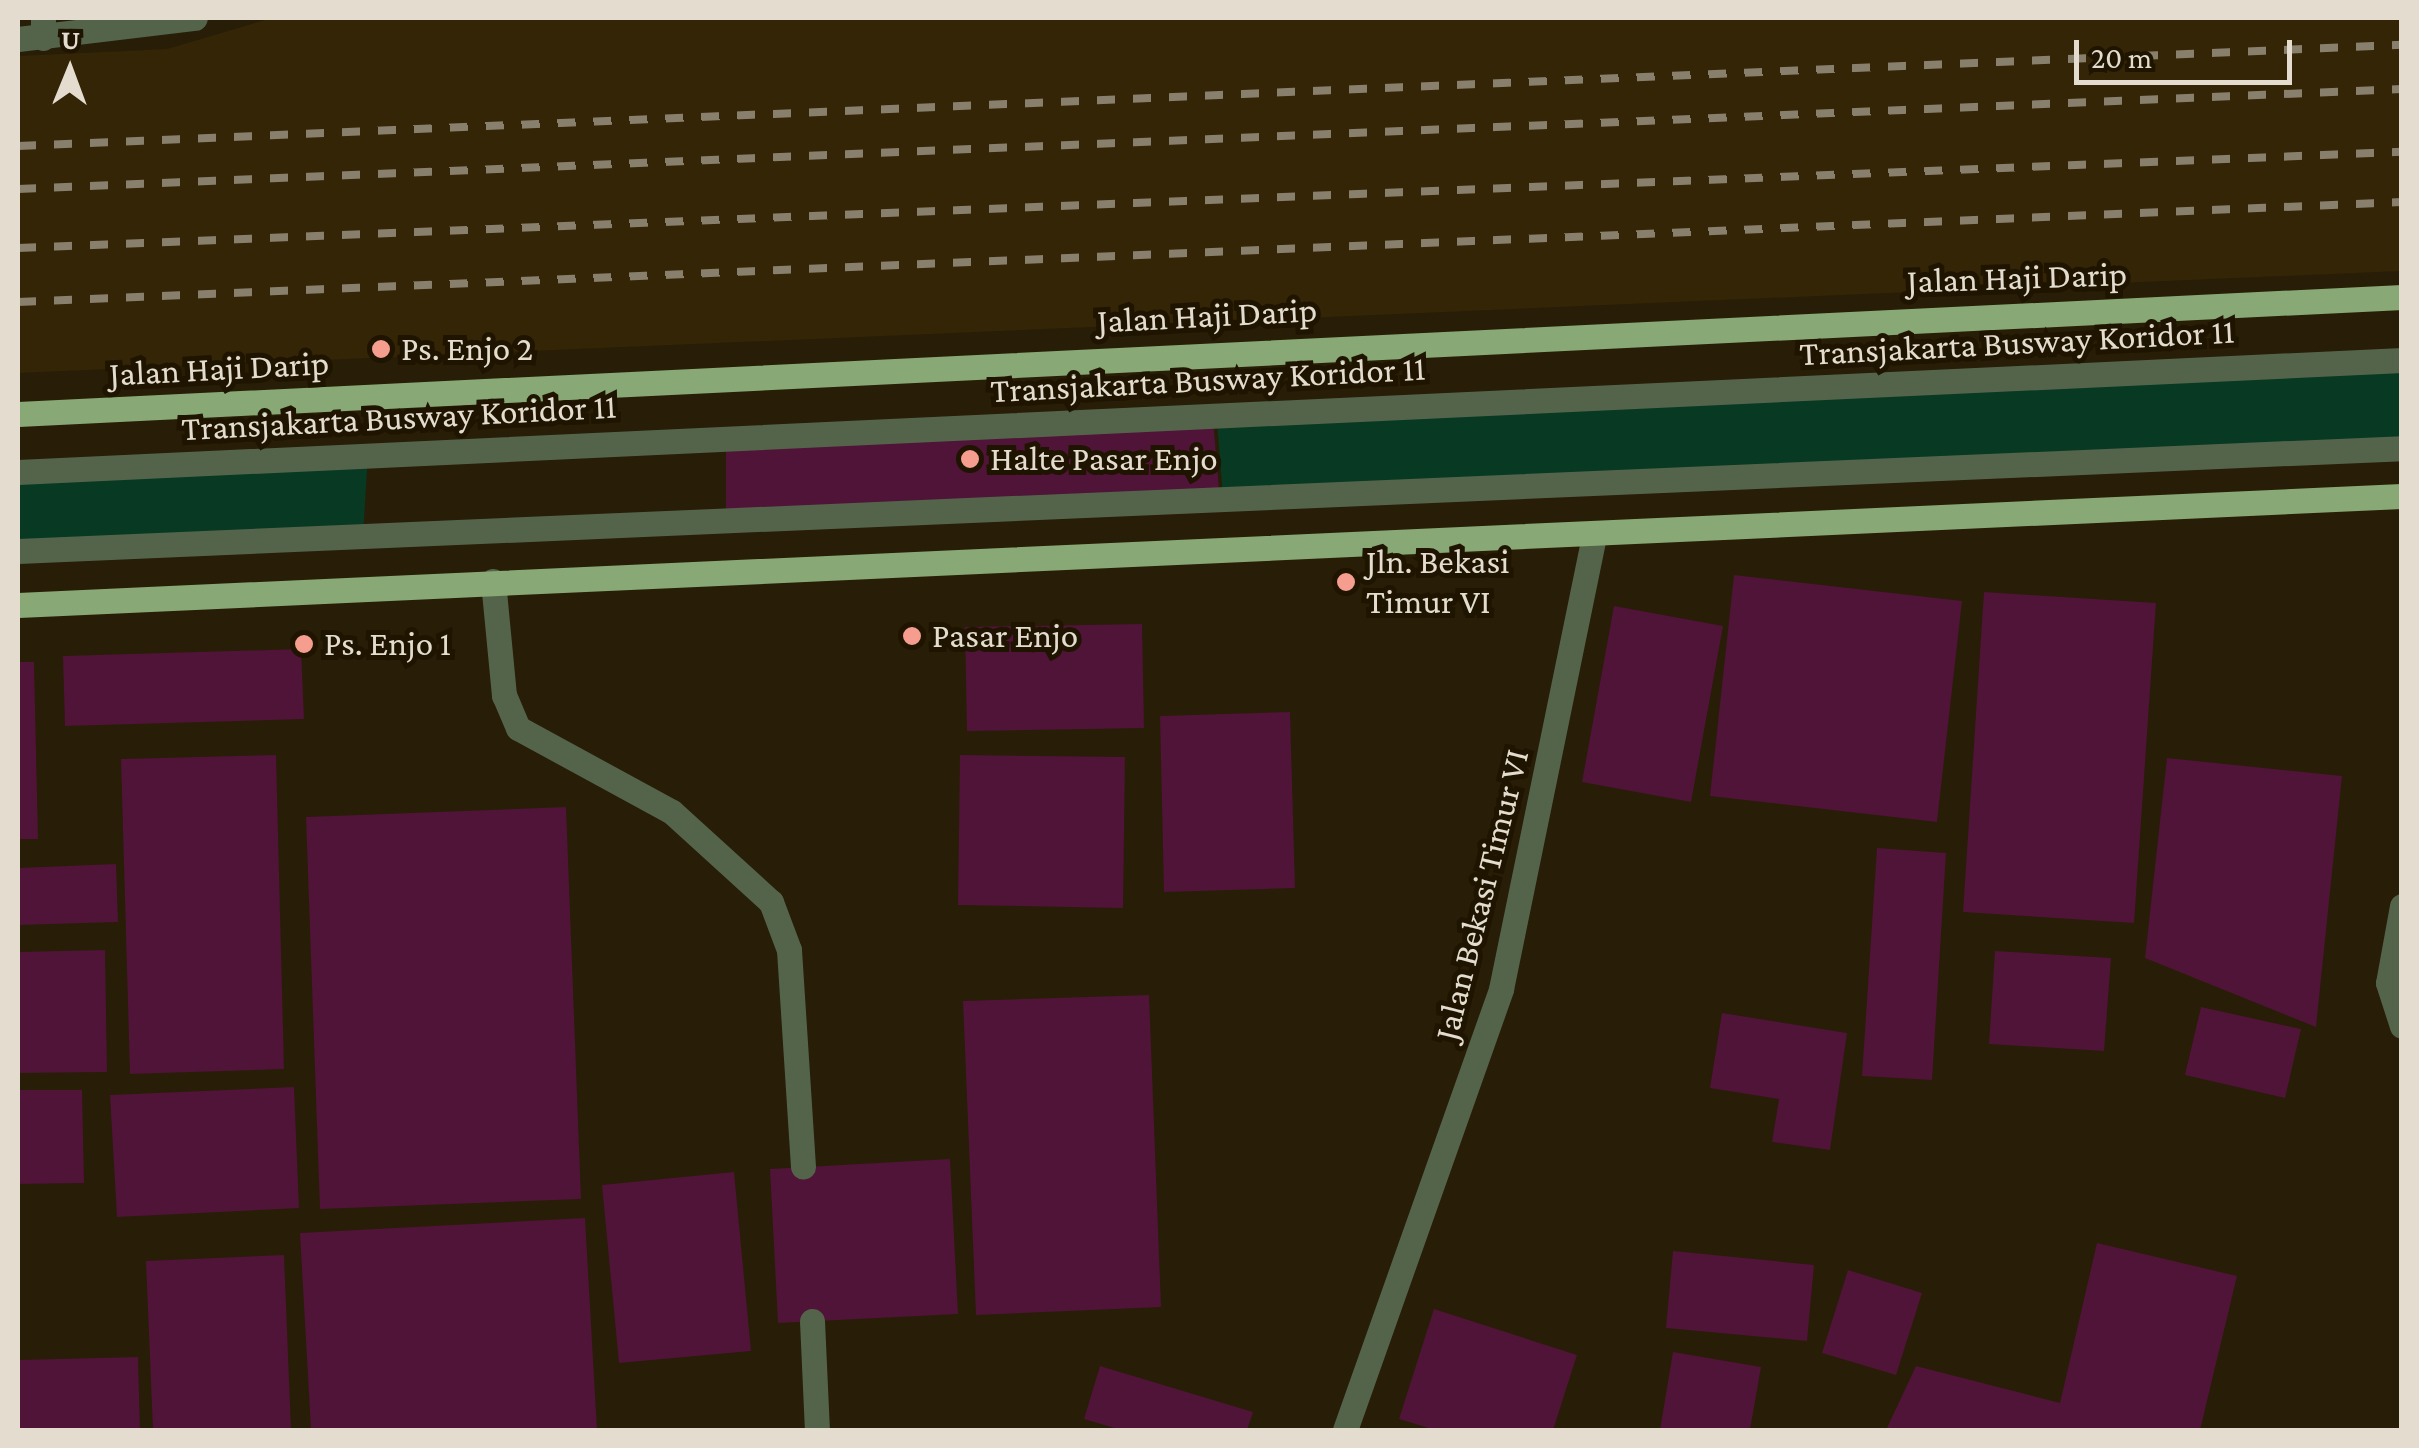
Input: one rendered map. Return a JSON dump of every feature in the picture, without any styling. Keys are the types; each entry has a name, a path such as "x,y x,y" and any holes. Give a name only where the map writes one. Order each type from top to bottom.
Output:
{"main road":[{"name":"Jalan Haji Darip","path":"18,414 2402,297"},
{"path":"18,604 1594,537 2402,496"}],"street":[{"path":"34,31 194,18"},
{"name":"Transjakarta Busway Koridor 11","path":"18,472 2402,360"},
{"path":"18,551 2402,448"},
{"name":"Jalan Bekasi Timur VI","path":"1344,1430 1501,989 1594,537"},
{"path":"493,581 504,695 518,728 672,812 771,902 789,950 804,1167"},
{"path":"2402,906 2388,983 2402,1026"},
{"path":"812,1321 818,1430"}],"shaded area":[{"path":"272,18 2401,18 2401,271 18,373 18,56 167,49"}],"green space":[{"path":"2401,361 2401,448 1223,497 1217,421"},
{"path":"368,455 363,536 18,551 18,472"}],"building":[{"name":"Halte Pasar Enjo","path":"1213,420 1220,500 726,517 726,442"},
{"path":"1734,575 1962,601 1937,822 1710,796"},
{"path":"1984,592 2156,603 2134,923 1963,912"},
{"path":"1614,606 1723,626 1691,802 1582,782"},
{"path":"1142,624 1144,728 967,731 965,627"},
{"path":"301,649 304,719 65,726 63,656"},
{"path":"18,662 34,662 38,839 18,839"},
{"path":"1290,712 1295,888 1164,892 1160,716"},
{"path":"276,755 284,1069 130,1074 121,759"},
{"path":"960,755 1125,757 1123,908 958,905"},
{"path":"2167,758 2342,776 2316,1027 2145,958"},
{"path":"566,807 581,1199 320,1209 306,817"},
{"path":"1877,848 1946,853 1932,1080 1862,1076"},
{"path":"116,864 118,922 18,925 18,868"},
{"path":"105,950 107,1072 18,1073 18,952"},
{"path":"1995,951 2111,958 2104,1051 1989,1044"},
{"path":"1149,995 1161,1307 976,1315 963,1001"},
{"path":"2201,1007 2301,1029 2285,1098 2185,1075"},
{"path":"1722,1013 1847,1033 1830,1150 1772,1142 1779,1099 1710,1088"},
{"path":"294,1087 299,1208 117,1217 110,1095"},
{"path":"18,1090 82,1090 84,1183 18,1184"},
{"path":"950,1159 958,1314 778,1323 770,1169"},
{"path":"734,1172 751,1351 619,1363 602,1185"},
{"path":"585,1218 597,1430 311,1430 300,1233"},
{"path":"2097,1243 2237,1276 2200,1430 1886,1430 1916,1366 2060,1403"},
{"path":"1673,1251 1814,1265 1807,1341 1666,1328"},
{"path":"284,1255 291,1430 153,1430 146,1261"},
{"path":"1848,1270 1922,1293 1896,1375 1822,1353"},
{"path":"1434,1309 1577,1355 1553,1430 1435,1430 1399,1419"},
{"path":"1673,1352 1761,1367 1750,1430 1660,1430"},
{"path":"138,1357 140,1430 18,1430 18,1360"},
{"path":"1100,1366 1253,1412 1247,1430 1121,1430 1084,1419"}],"railway":[{"path":"18,146 2402,45"},
{"path":"18,189 2402,89"},
{"path":"18,248 2402,152"},
{"path":"18,302 2402,202"}],"place":[{"name":"Ps. Enjo 2","path":"381,349"},
{"name":"Halte Pasar Enjo","path":"970,459"},
{"name":"Jln. Bekasi Timur VI","path":"1346,582"},
{"name":"Pasar Enjo","path":"912,636"},
{"name":"Ps. Enjo 1","path":"304,644"}]}
